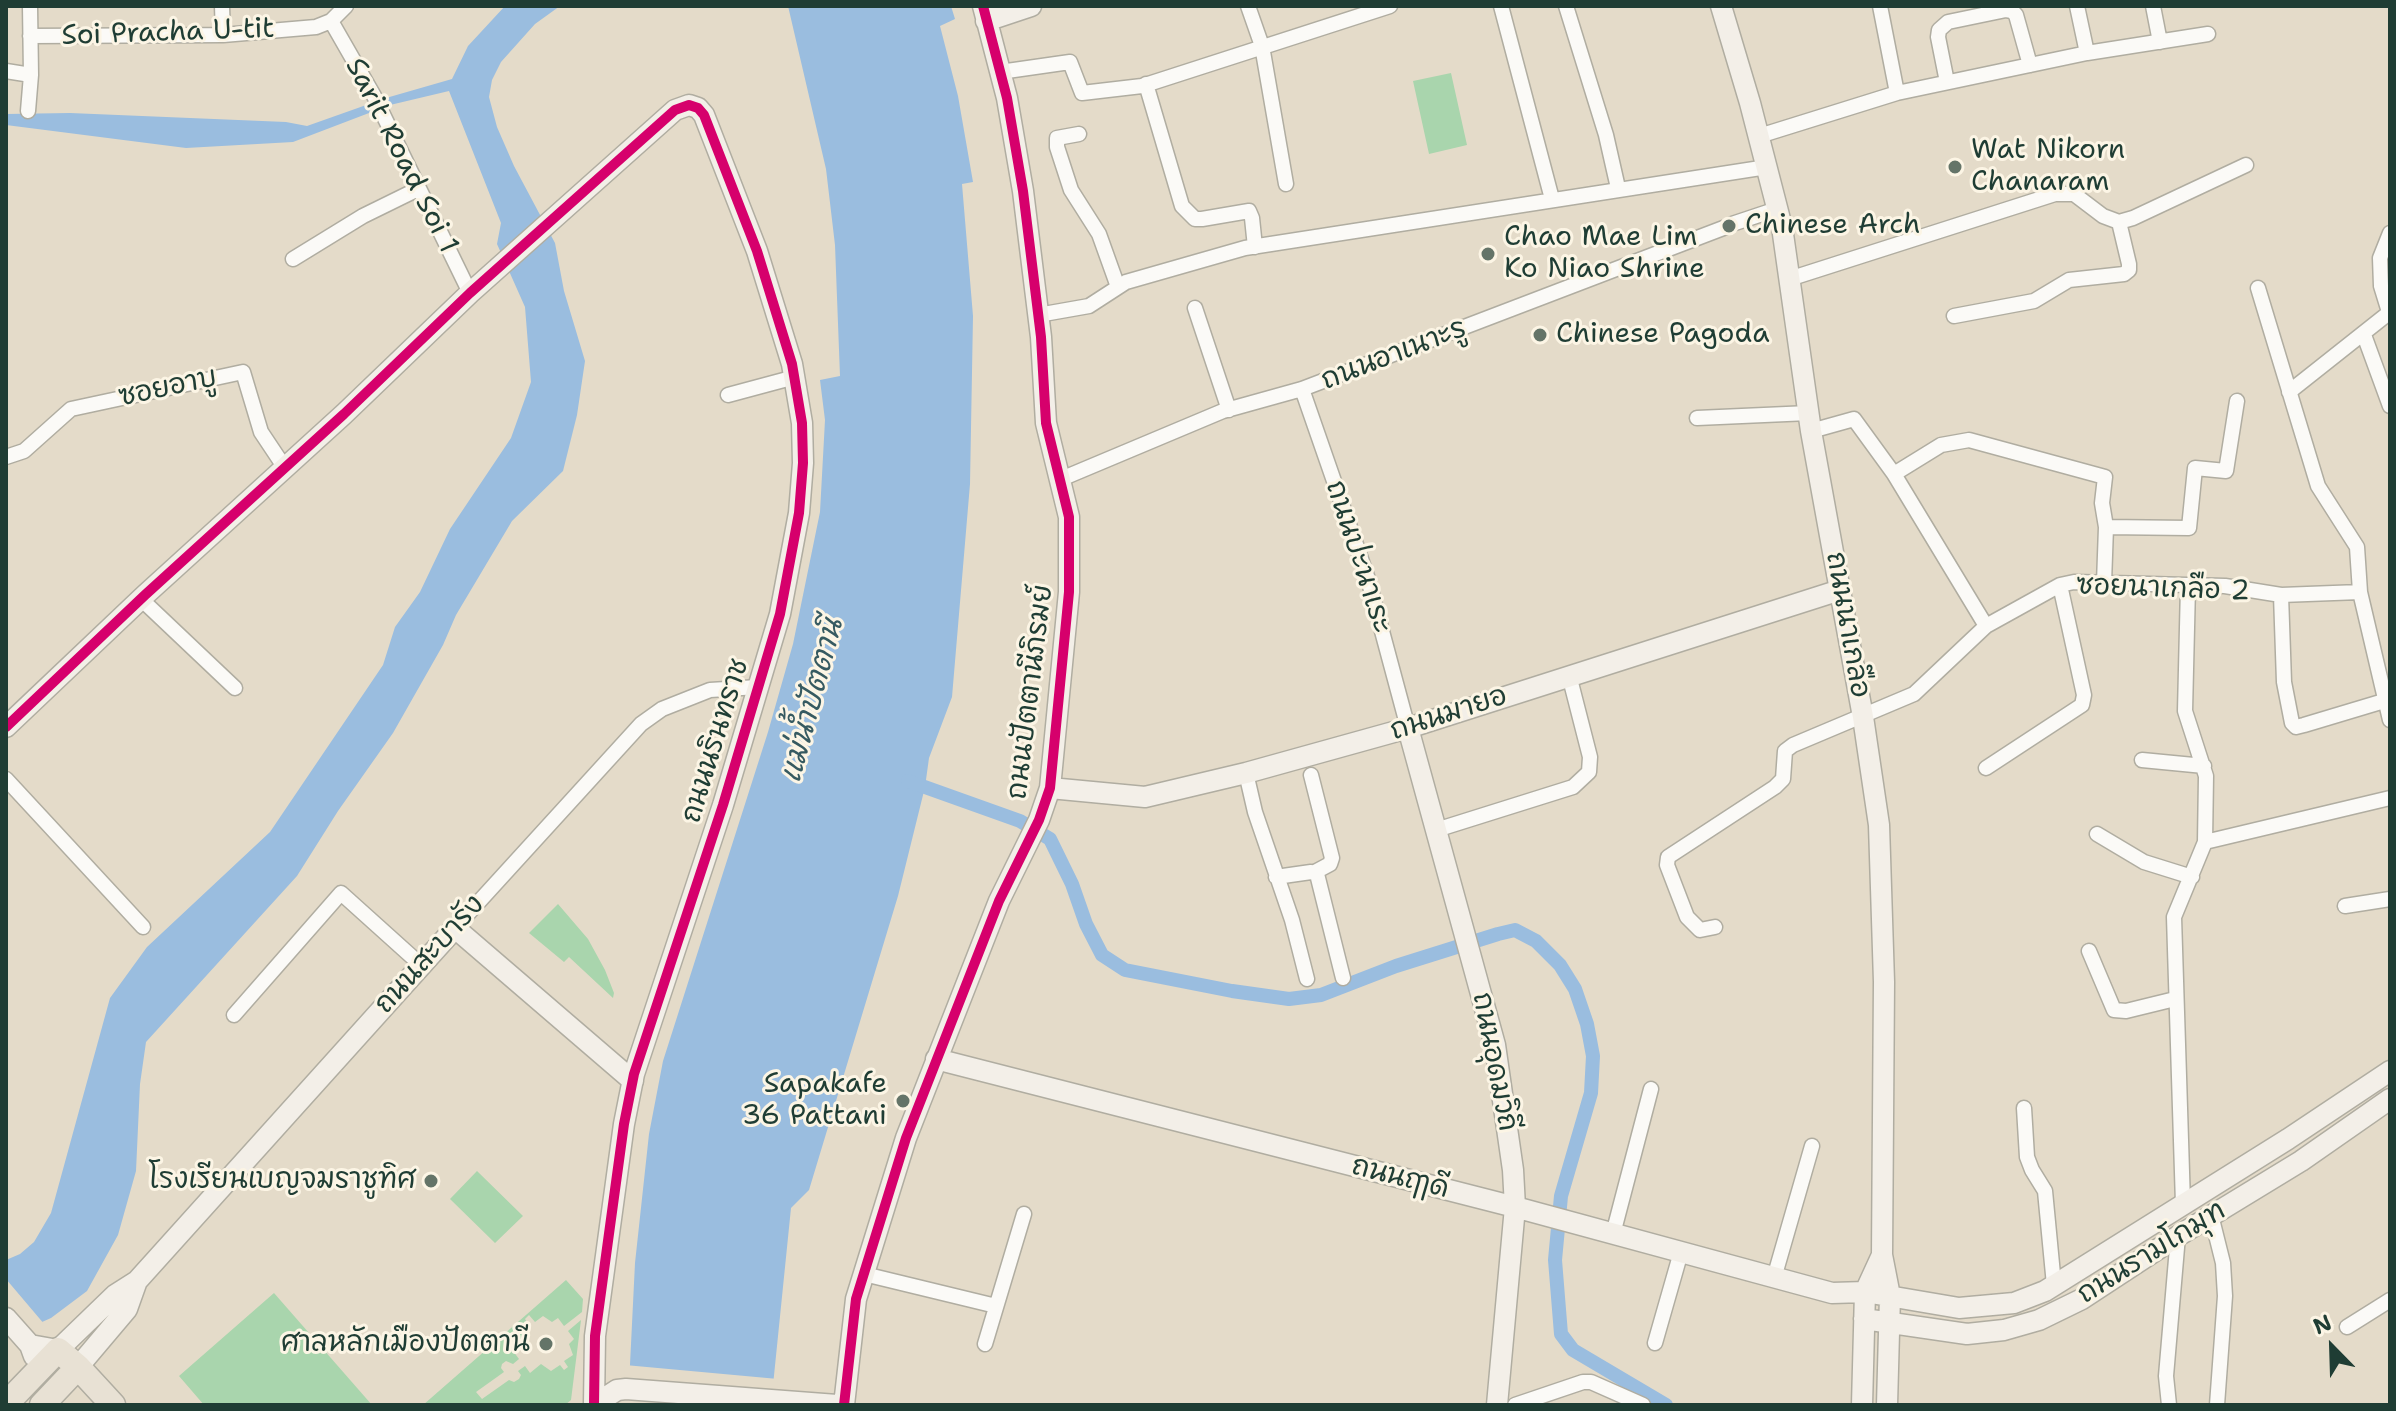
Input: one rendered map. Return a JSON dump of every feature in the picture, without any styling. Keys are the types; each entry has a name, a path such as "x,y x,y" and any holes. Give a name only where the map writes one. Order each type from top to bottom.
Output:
{"main road":[{"path":"6,1404 58,1350 113,1405"},
{"path":"37,1372 56,1400 78,1367"}],"street":[{"path":"28,111 30,6"},
{"path":"222,6 223,35"},
{"path":"331,21 346,6"},
{"path":"985,13 1031,6"},
{"path":"1248,6 1262,46 1286,184"},
{"path":"1000,72 1070,62 1082,93 1146,84 1390,6"},
{"path":"1501,6 1552,199"},
{"path":"1566,6 1606,135 1618,188"},
{"name":"ถนนนาเกลือ","path":"1721,6 1777,209 1879,825 1884,982 1882,1255 1890,1296 1887,1405"},
{"path":"1880,6 1897,93"},
{"path":"2077,6 2087,53"},
{"path":"2153,6 2160,42"},
{"path":"1947,82 1939,30 1948,22 2006,10 2012,11 2030,65"},
{"name":"ถนนปัตตานีภิรมย์","path":"844,1405 856,1299 906,1138 999,901 1039,820 1050,788 1069,592 1069,517 1046,423 1038,315 1023,191 985,13"},
{"name":"Soi Pracha U-tit","path":"30,36 223,35 316,27 331,21"},
{"name":"Sarit Road Soi 1","path":"331,21 374,96 470,293"},
{"path":"1759,136 1897,93 2087,53 2208,34"},
{"path":"6,71 31,75"},
{"path":"1146,84 1182,206 1195,219 1249,211 1255,247"},
{"name":"ถนนนรินทราช","path":"470,293 675,110 689,105 698,108 704,115 757,251 795,377 803,436 799,513 780,614 633,1081 624,1124 595,1336 594,1405"},
{"path":"1079,134 1057,138 1057,147 1071,190 1099,234 1118,287"},
{"path":"1789,279 2055,194 2074,194 2103,216 2119,222 2246,165"},
{"path":"1038,315 1089,306 1126,282 1255,247 1767,167"},
{"path":"293,259 363,216 418,189"},
{"name":"ถนนอาเนาะรู","path":"1061,479 1229,410 1302,389 1777,209"},
{"path":"1954,316 2034,301 2069,280 2124,274 2129,270 2129,264 2119,222"},
{"path":"2289,392 2389,312 2381,286 2380,258 2390,233"},
{"path":"2258,288 2318,486 2357,547 2360,592 2390,720"},
{"path":"6,727 470,293"},
{"path":"1195,308 1229,410"},
{"path":"2364,335 2390,406"},
{"name":"ซอยอาบู","path":"6,457 24,451 71,409 243,372 261,432 285,468"},
{"path":"728,395 795,377"},
{"name":"ถนนปะนาเระ","path":"1302,389 1368,579 1408,728"},
{"path":"2106,527 2189,528 2195,468 2226,471 2237,401"},
{"path":"1697,418 1810,422 1854,419 1894,474 1986,626"},
{"path":"1894,474 1941,445 1969,440 2105,477 2102,503 2106,527 2104,583"},
{"name":"ซอยนาเกลือ 2","path":"1715,927 1700,930 1687,917 1667,865 1668,857 1775,787 1783,779 1785,751 1793,745 1914,694 1986,626 2060,585 2074,582 2225,586 2281,595 2360,592"},
{"path":"1986,768 2082,705 2084,695 2060,585"},
{"path":"2183,1204 2174,917 2205,842 2204,766 2185,711 2188,586"},
{"name":"ถนนมายอ","path":"1050,788 1145,797 1246,773 1408,728 1840,590"},
{"path":"2281,595 2284,682 2292,723 2296,727 2384,701"},
{"path":"141,599 235,688"},
{"path":"1436,830 1573,787 1589,772 1590,757 1569,675"},
{"name":"ถนนสะบารัง","path":"137,1281 641,724 662,709 710,690 758,687"},
{"name":"ถนนอุดมวิถี","path":"1408,728 1495,1045 1513,1170 1515,1207 1497,1405"},
{"path":"2142,760 2204,766"},
{"path":"1246,773 1255,812 1292,920 1307,979"},
{"path":"1276,877 1315,872 1330,864 1332,858 1311,775"},
{"path":"6,779 143,927"},
{"path":"2205,842 2390,798"},
{"path":"2097,834 2144,862 2192,877"},
{"path":"1315,872 1343,978"},
{"path":"234,1015 341,893 421,965"},
{"path":"2345,906 2390,899"},
{"path":"455,928 633,1081"},
{"path":"2089,951 2114,1010 2126,1011 2175,999"},
{"name":"ถนนฤๅดี","path":"936,1059 1515,1207 1832,1293 1865,1292"},
{"name":"ถนนรามโกมุท","path":"1865,1292 1959,1308 2014,1303 2054,1285 2288,1139 2390,1071"},
{"path":"1613,1234 1651,1089"},
{"name":"ถนนรามโกมุท","path":"1864,1319 1969,1334 2004,1330 2039,1320 2082,1299 2387,1107"},
{"path":"2024,1108 2027,1157 2045,1191 2054,1285"},
{"path":"1774,1278 1812,1146"},
{"path":"985,1344 1024,1214"},
{"path":"2211,1215 2223,1263 2225,1296 2217,1405"},
{"path":"2169,1405 2166,1376 2178,1236"},
{"path":"1655,1343 1681,1252"},
{"name":"ถนนนาเกลือ","path":"1865,1292 1882,1255"},
{"path":"864,1274 996,1306"},
{"path":"28,1343 58,1350 115,1295 137,1281"},
{"path":"78,1367 127,1309 137,1281"},
{"path":"1862,1405 1865,1292"},
{"path":"2347,1327 2390,1300"},
{"path":"6,1318 28,1343 37,1372"},
{"path":"1515,1405 1583,1382 1591,1382 1643,1405"},
{"path":"594,1405 617,1390 626,1389 837,1405"}],"green space":[{"path":"1451,73 1467,145 1429,154 1413,81"},
{"path":"558,904 588,939 605,970 613,998 569,957 564,962 529,933"},
{"path":"477,1171 523,1216 495,1243 450,1199"},
{"path":"566,1280 583,1299 582,1312 564,1326 558,1318 552,1322 543,1316 535,1322 529,1315 525,1319 529,1326 521,1332 525,1342 513,1351 519,1359 513,1364 506,1361 502,1364 504,1372 476,1392 482,1399 509,1380 514,1382 519,1379 521,1375 518,1371 525,1366 530,1373 541,1364 551,1371 560,1365 564,1370 568,1367 564,1361 573,1355 569,1344 574,1339 568,1331 581,1320 571,1400 565,1405 423,1405"},
{"path":"274,1293 372,1405 204,1405 179,1376"}],"water":[{"path":"505,6 560,6 535,24 501,62 492,80 489,97 497,127 514,166 555,243 564,291 585,361 577,415 563,471 512,521 456,615 443,645 393,733 297,876 146,1042 140,1084 136,1171 118,1235 87,1291 51,1318 6,1338 6,1260 20,1254 34,1242 51,1213 110,998 147,947 270,832 383,665 395,627 420,592 450,529 511,438 531,382 525,307 497,244 501,223 449,91 390,105 293,142 186,148 6,125 6,114 70,113 286,122 307,126 452,79 468,46"},
{"name":"แม่น้ำปัตตานี","path":"788,6 951,6 955,19 940,26 958,96 973,182 962,184 973,316 970,484 952,697 929,758 925,787 898,896 809,1190 791,1208 771,1405 628,1405 635,1263 649,1134 663,1061 793,644 820,512 825,420 820,380 840,376 835,245 826,169"}],"pier":[{"path":"6,1279 45,1325 6,1342"},
{"path":"625,1365 778,1379 775,1405 624,1405"}],"waterway":[{"path":"908,781 1020,821 1050,839 1102,955 1125,970 1289,999 1321,995 1396,966 1515,930 1536,941 1560,965 1575,989 1587,1024 1593,1056 1591,1093 1561,1196 1555,1260 1561,1334 1573,1350 1666,1405"}],"cycle path":[{"path":"844,1405 856,1299 906,1138 999,901 1039,820 1050,788 1069,592 1069,517 1046,423 1041,337 1023,191 1007,98 983,6"},
{"path":"6,727 470,293 675,110 689,105 698,108 704,115 757,251 792,364 802,423 799,513 780,614 723,805 634,1074 624,1124 595,1336 594,1405"}],"place":[{"name":"Wat Nikorn Chanaram","path":"1955,167"},
{"name":"Chinese Arch","path":"1729,226"},
{"name":"Chao Mae Lim Ko Niao Shrine","path":"1488,254"},
{"name":"Chinese Pagoda","path":"1540,335"},
{"name":"Sapakafe 36 Pattani","path":"903,1101"},
{"name":"โรงเรียนเบญจมราชูทิศ","path":"431,1181"},
{"name":"ศาลหลักเมืองปัตตานี","path":"546,1344"}]}
